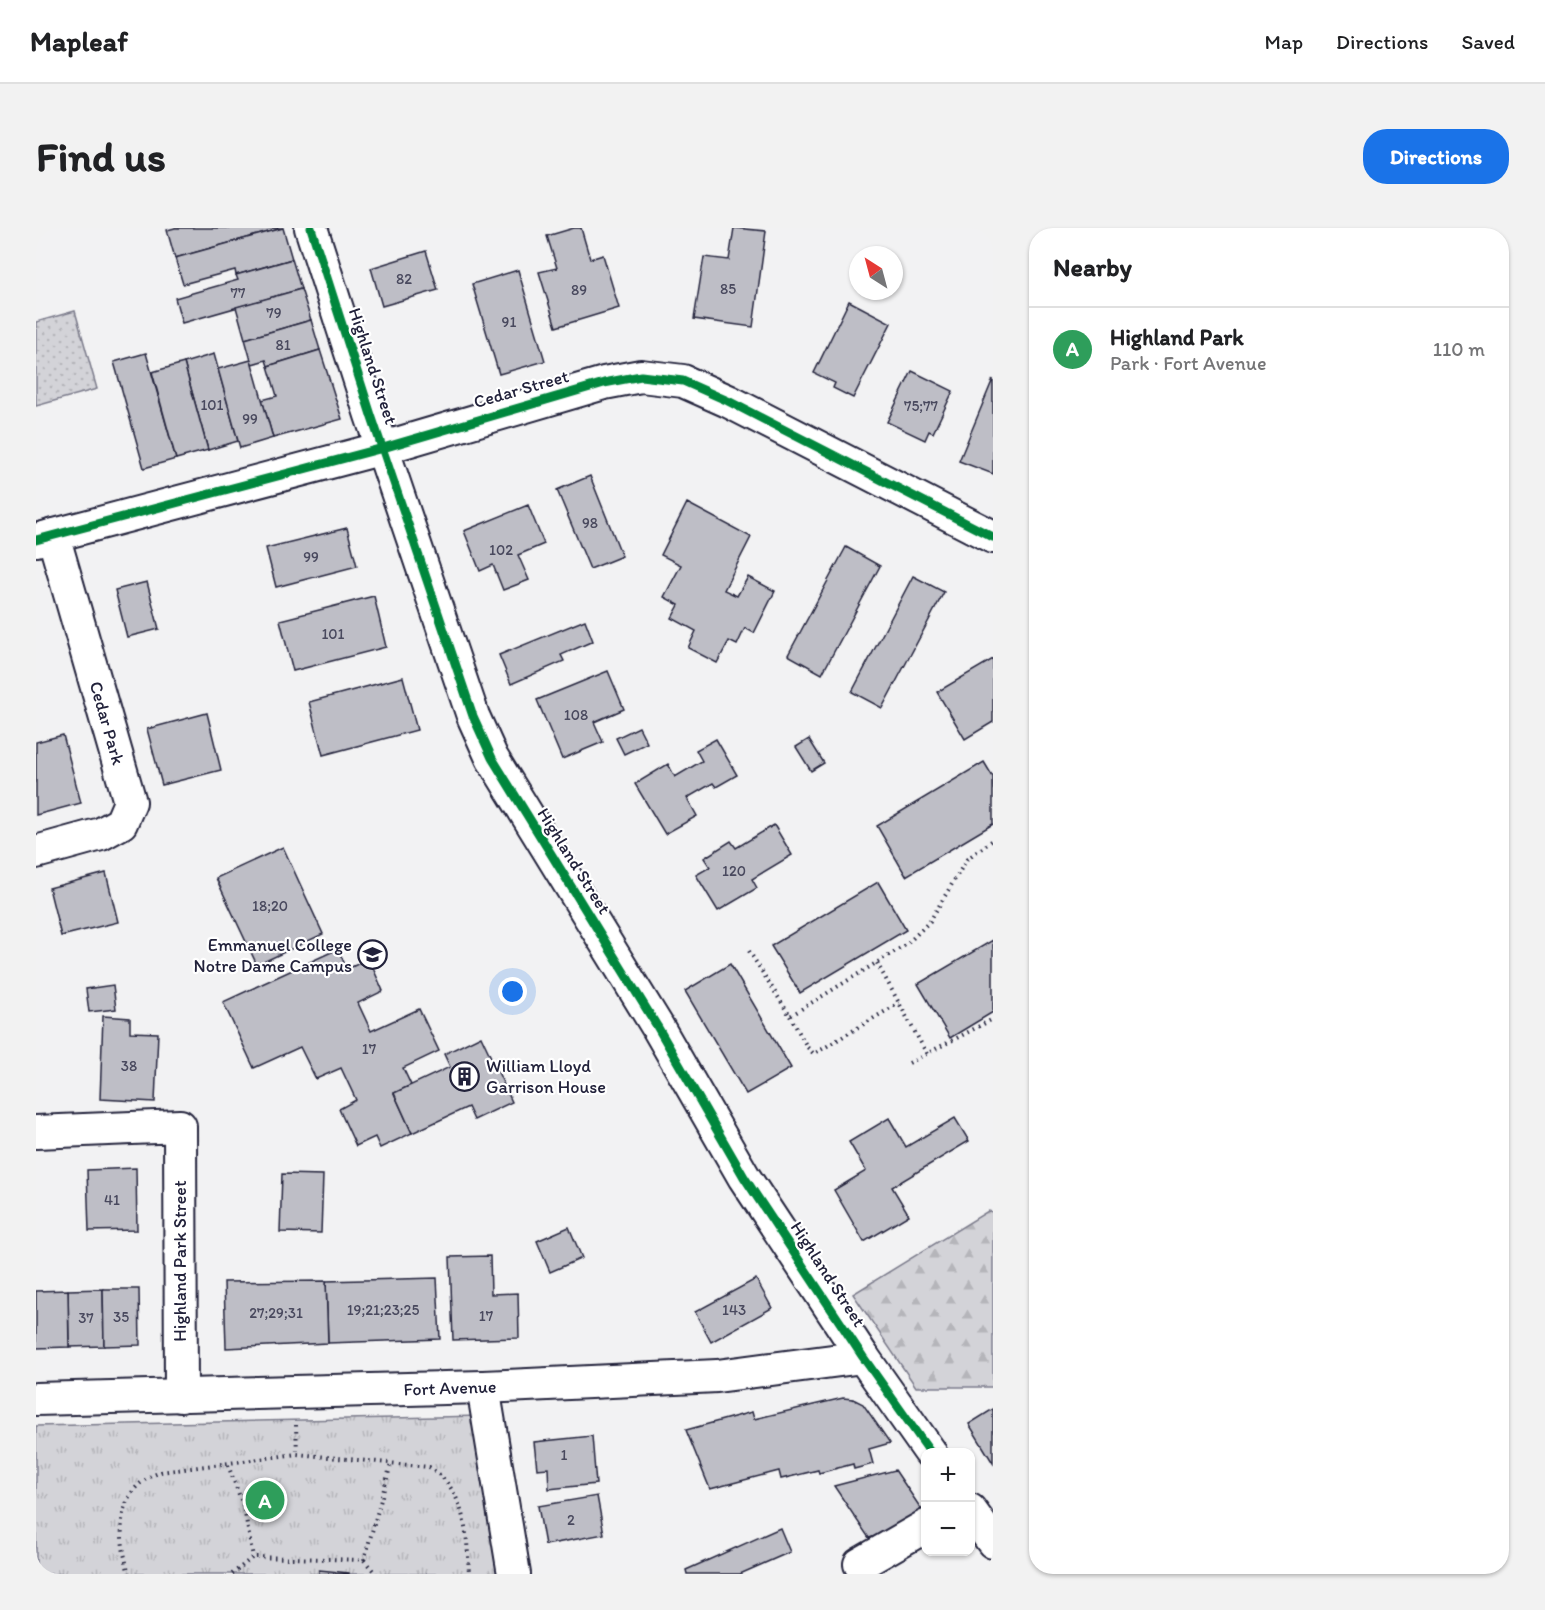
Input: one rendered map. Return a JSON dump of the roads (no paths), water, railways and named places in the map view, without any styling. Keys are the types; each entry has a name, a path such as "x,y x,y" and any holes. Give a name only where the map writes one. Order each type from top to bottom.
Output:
{"street":[{"name":"Highland Street","path":"311,228 473,716 492,758 657,1026 744,1177 863,1357 927,1448"},
{"name":"Cedar Street","path":"44,537 383,448 604,383 641,376 683,381 728,401 993,537"},
{"name":"Cedar Park","path":"36,852 101,834 121,824 130,802 44,537"},
{"name":"Highland Park Street","path":"36,1132 180,1126 181,1396"},
{"name":"Fort Avenue","path":"36,1399 483,1387 717,1376 863,1357"},
{"path":"483,1387 514,1574"},
{"path":"975,1517 993,1542"},
{"path":"860,1564 921,1529"}],"place":[{"name":"Emmanuel College Notre Dame Campus","path":"373,955"},
{"name":"William Lloyd Garrison House","path":"465,1076"},
{"name":"Highland Park","path":"265,1500"}]}
